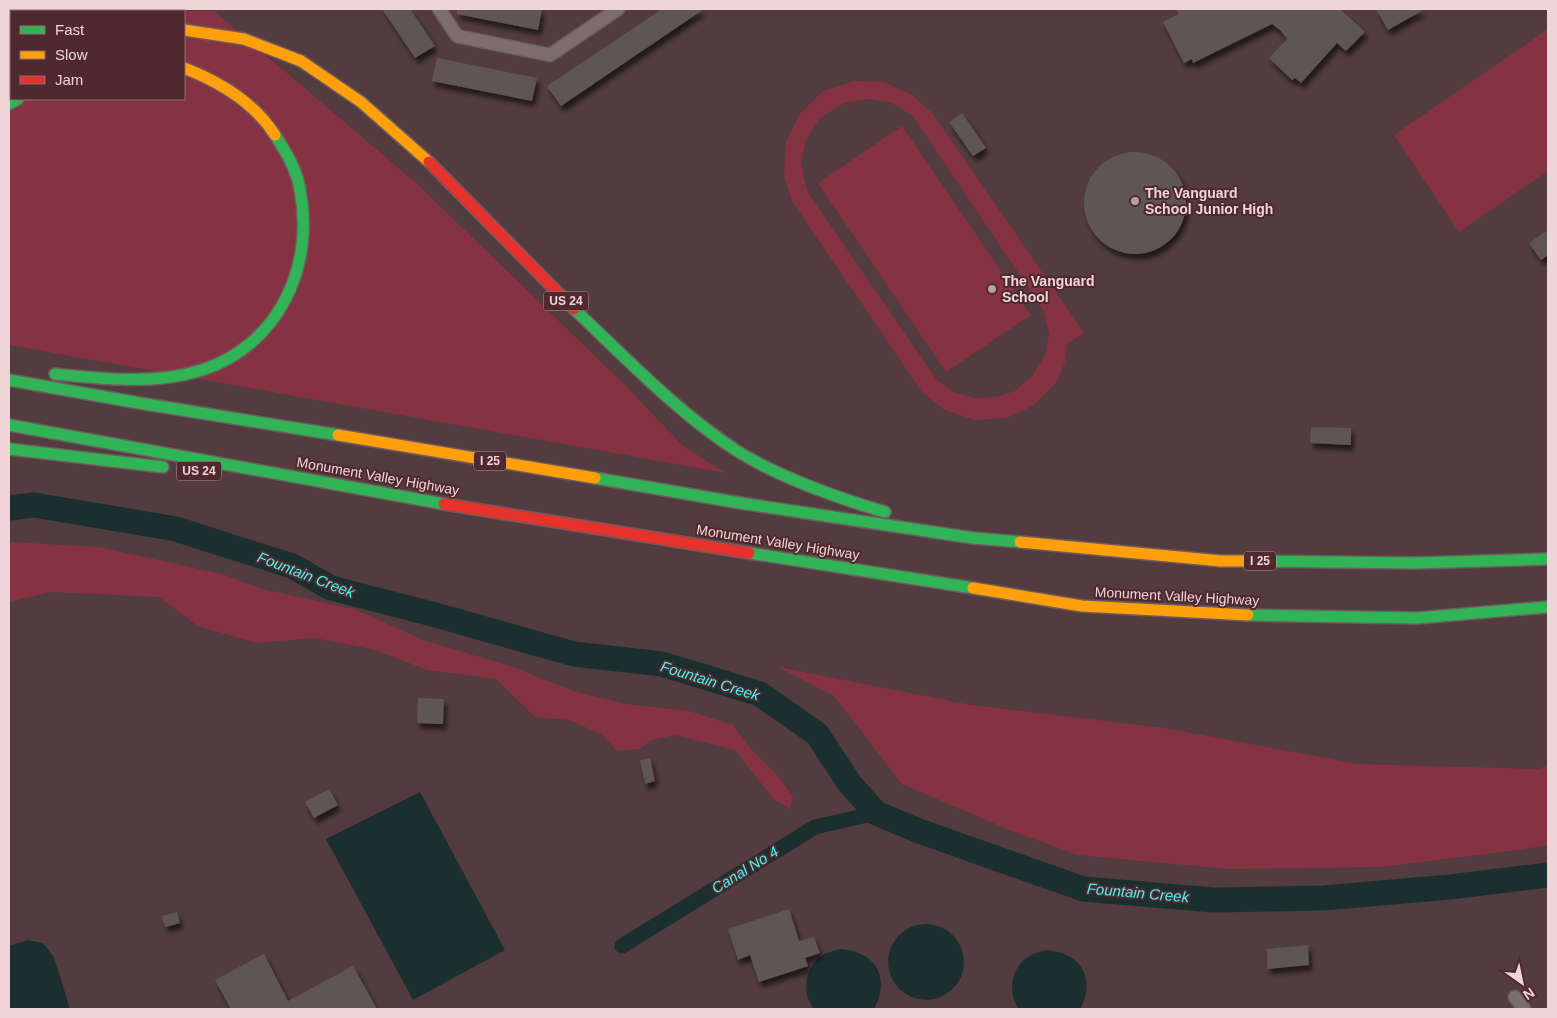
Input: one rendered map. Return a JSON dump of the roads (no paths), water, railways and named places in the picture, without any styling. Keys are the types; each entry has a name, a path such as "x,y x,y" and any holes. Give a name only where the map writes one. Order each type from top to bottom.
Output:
{"highway":[{"name":"US 24","path":"185,30 244,39 301,61 361,102 422,155 572,307 655,385 708,431 739,452 775,471 852,502 973,538"},
{"path":"45,373 143,380 206,368 238,353 262,334 273,321 288,296 300,266 305,233 303,200 294,170 281,142 272,128 259,114 218,82 185,68"},
{"path":"9,370 27,372"},
{"name":"I 25","path":"9,380 740,503 973,538 1221,561 1415,563 1548,559"},
{"name":"Monument Valley Highway","path":"9,425 388,494 1082,606 1219,615 1417,618 1548,607"},
{"name":"US 24","path":"9,449 175,469"},
{"name":"US 24","path":"204,472 388,494"}],"street":[{"path":"439,9 457,36 550,55 618,9"},
{"path":"1515,997 1524,1009"}],"water":[{"path":"420,792 505,950 413,1000 326,839"},
{"path":"926,924 940,927 953,935 961,948 964,962 961,976 953,989 940,997 926,1000 912,997 899,989 891,976 888,962 891,948 899,935 912,927"},
{"path":"28,940 43,943 54,957 70,1009 9,1009 9,946"},
{"path":"840,949 863,955 877,968 881,987 874,1009 814,1009 810,1003 806,983 810,969 821,956"},
{"path":"1046,950 1068,956 1076,961 1082,969 1086,977 1087,987 1080,1009 1019,1009 1015,1003 1012,983 1016,970 1027,957"}],"waterway":[{"name":"Fountain Creek","path":"9,508 34,505 176,529 292,566 331,588 574,654 662,664 760,694 817,734 850,784 876,813 919,831 1083,889 1214,900 1323,898 1450,887 1548,875"},
{"name":"Canal No 4","path":"622,946 815,827 876,813"}],"place":[{"name":"The Vanguard School Junior High","path":"1135,201"},
{"name":"The Vanguard School","path":"992,289"}]}
